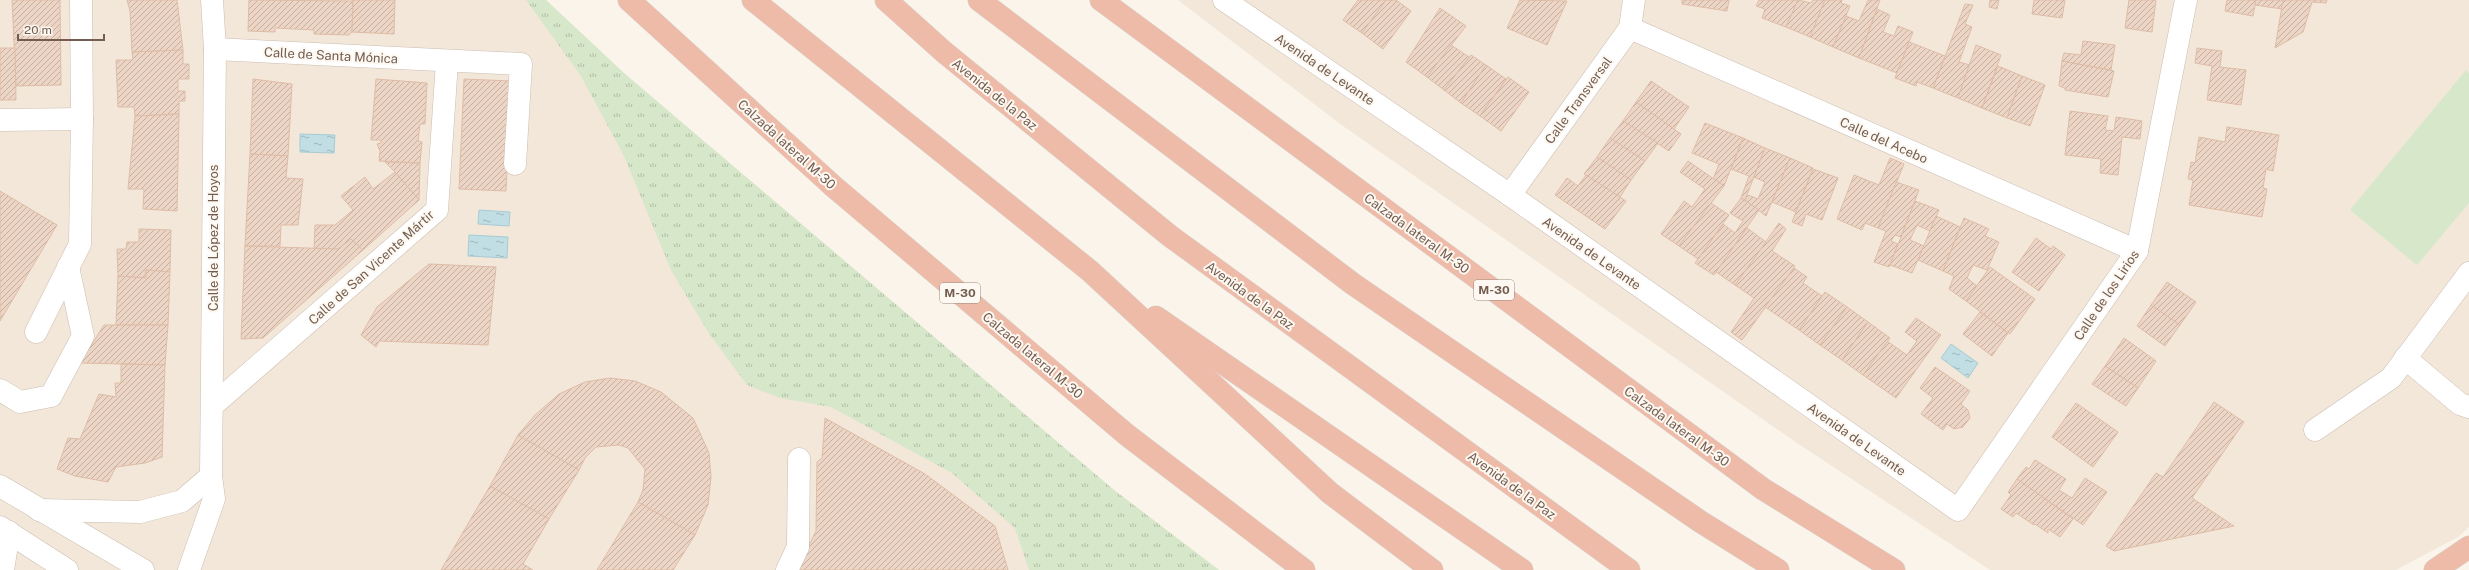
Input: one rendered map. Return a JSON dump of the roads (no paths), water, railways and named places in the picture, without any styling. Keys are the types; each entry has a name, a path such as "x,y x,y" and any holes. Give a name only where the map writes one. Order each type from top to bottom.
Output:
{"highway":[{"name":"Calzada lateral M-30","path":"629,0 832,186 1121,430 1304,570"},
{"path":"753,0 1090,271 1330,493 1432,570"},
{"name":"Avenida de la Paz","path":"886,0 944,52 1170,236 1629,570"},
{"path":"979,0 1353,284 1700,522 1778,570"},
{"name":"Calzada lateral M-30","path":"1101,0 1763,489 1894,570"},
{"path":"1090,271 1522,570"},
{"path":"2435,570 2469,546"}],"street":[{"path":"36,332 80,244 82,119 81,0"},
{"name":"Calle de López de Hoyos","path":"189,570 214,499 211,476 214,49 212,0"},
{"name":"Avenida de Levante","path":"1224,0 1510,195 1958,510"},
{"name":"Calle Transversal","path":"1510,195 1630,28 1634,0"},
{"name":"Calle de los Lirios","path":"1958,510 2138,251 2186,0"},
{"name":"Calle del Acebo","path":"1630,28 2138,251"},
{"name":"Calle de Santa Mónica","path":"214,49 447,62 521,64 515,164"},
{"name":"Calle de San Vicente Mártir","path":"212,406 437,210 447,62"},
{"path":"0,120 82,119"},
{"path":"0,390 20,402 51,396 83,336 68,267"},
{"path":"2315,430 2391,378 2469,273"},
{"path":"2406,358 2460,404 2469,408"},
{"path":"787,570 798,547 799,460"},
{"path":"39,510 140,512 182,501 211,476"},
{"path":"0,486 143,570"},
{"path":"3,570 5,530 67,570"}],"water":[{"path":"300,134 335,135 334,153 300,152"},
{"path":"479,210 510,212 509,226 478,224"},
{"path":"469,235 508,237 507,258 468,256"},
{"path":"1951,344 1978,363 1968,378 1941,358"}]}
